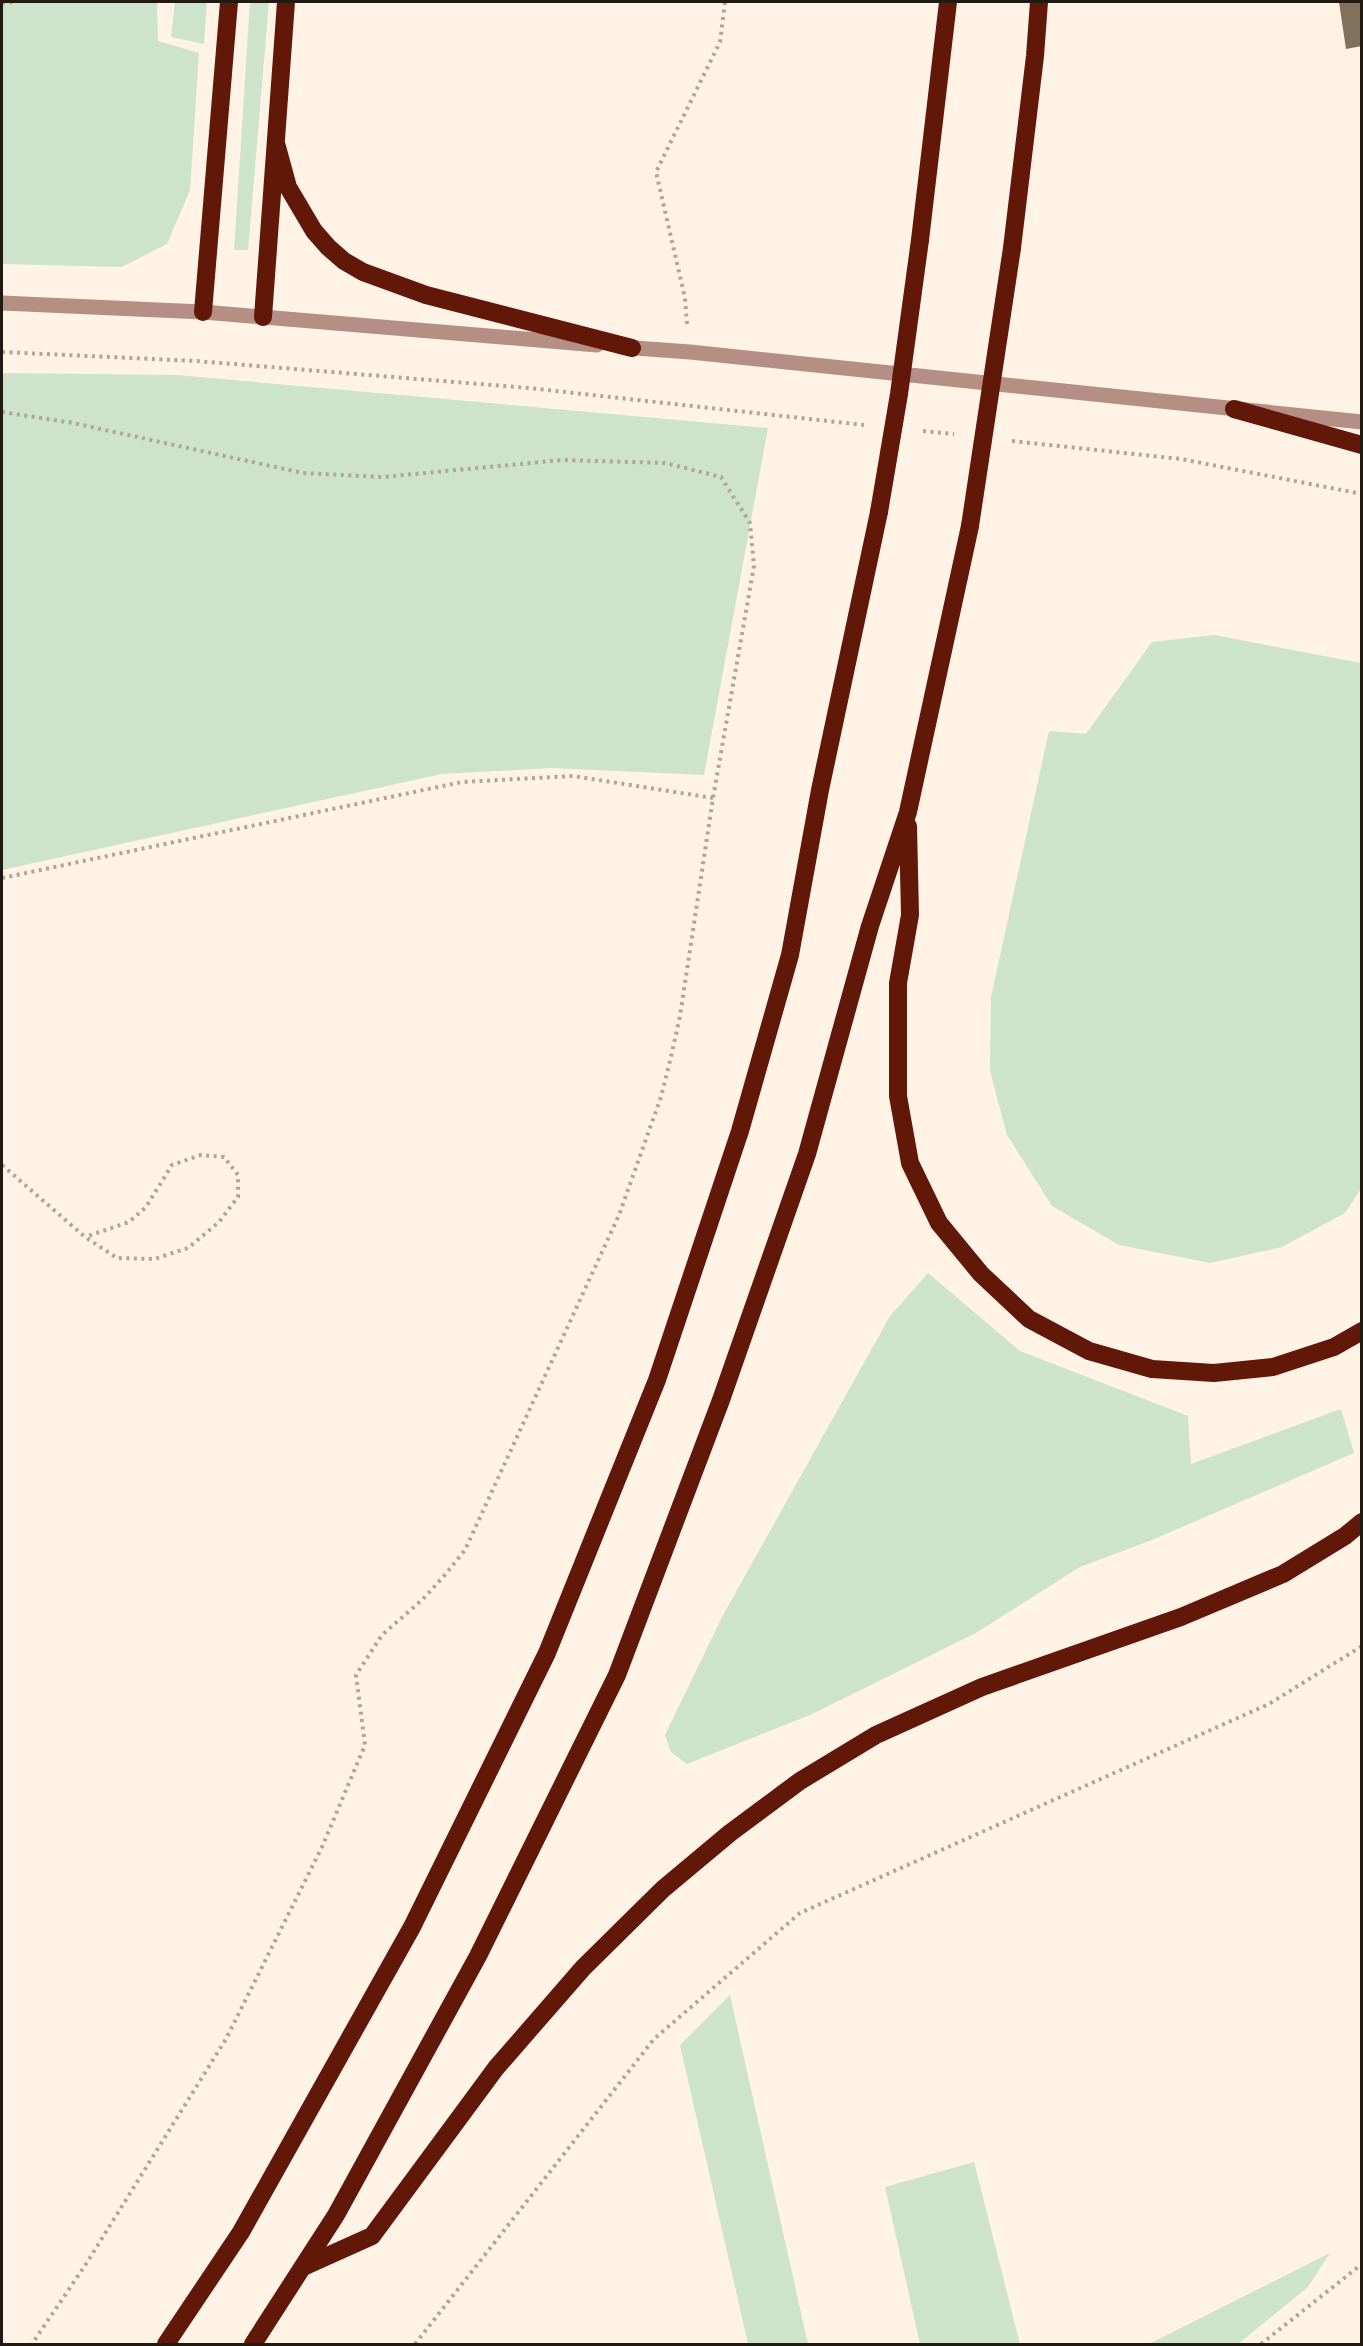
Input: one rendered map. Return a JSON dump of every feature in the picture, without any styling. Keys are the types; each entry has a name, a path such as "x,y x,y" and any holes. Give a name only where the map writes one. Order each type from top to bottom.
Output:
{"highway":[{"path":"202,312 229,2"},
{"path":"263,317 286,2"},
{"path":"166,2344 241,2232 412,1927 547,1653 657,1380 740,1131 790,955 820,790 879,512 899,394 948,2"},
{"path":"253,2344 336,2215 478,1956 617,1675 721,1400 807,1154 870,926 908,812 970,526 1012,248 1035,56 1039,2"},
{"path":"276,143 288,187 314,231 336,254 363,272 426,295 632,348"},
{"path":"1234,409 1362,445"},
{"path":"908,812 910,915 898,983 898,1096 910,1162 939,1223 981,1274 1029,1318 1089,1351 1152,1369 1214,1373 1273,1367 1334,1347 1362,1331"},
{"path":"303,2267 372,2236 496,2068 583,1968 663,1889 730,1833 800,1781 876,1735 982,1687 1181,1617 1283,1574 1345,1536 1362,1522"}],"street":[{"path":"2,303 202,312 690,352 1362,422"}],"path":[{"path":"2,3 16,2"},
{"path":"690,352 685,298 656,172 720,42 725,2"},
{"path":"2,352 196,362 517,387 873,426"},
{"path":"2,412 73,423 303,473 383,477 562,460 665,463 721,477 750,523 754,566 713,798 680,1016 660,1097 627,1192 595,1269 523,1419 465,1550 422,1600 382,1635 356,1675 365,1745 322,1847 237,2018 164,2140 32,2344"},
{"path":"920,431 956,435"},
{"path":"1003,440 1181,459 1362,494"},
{"path":"2,878 462,782 573,776 713,798"},
{"path":"2,1165 85,1237 117,1258 154,1259 188,1248 219,1222 238,1197 238,1175 224,1157 201,1155 172,1165 146,1207 129,1222 85,1237"},
{"path":"415,2344 654,2039 800,1913 1269,1704 1362,1646"},
{"path":"1261,2344 1362,2264"}],"green space":[{"path":"2,2 157,2 158,41 199,53 190,190 167,244 122,267 2,264"},
{"path":"175,2 207,2 204,44 171,37"},
{"path":"250,2 269,2 248,250 234,250"},
{"path":"2,373 177,375 768,428 704,775 552,768 442,774 2,870"},
{"path":"1214,635 1361,663 1362,1187 1345,1213 1282,1247 1210,1263 1119,1245 1052,1206 1007,1135 990,1071 991,997 1049,731 1086,734 1152,642"},
{"path":"928,1273 1020,1351 1188,1416 1191,1464 1341,1409 1354,1453 1152,1540 1080,1567 976,1633 810,1715 687,1764 671,1752 665,1735 722,1617 890,1316"},
{"path":"730,1995 808,2344 748,2344 680,2045"},
{"path":"974,2162 1020,2344 920,2344 885,2187"},
{"path":"1330,2253 1308,2287 1238,2344 1149,2344"}],"building":[{"path":"1339,2 1362,2 1362,46 1346,49"}]}
